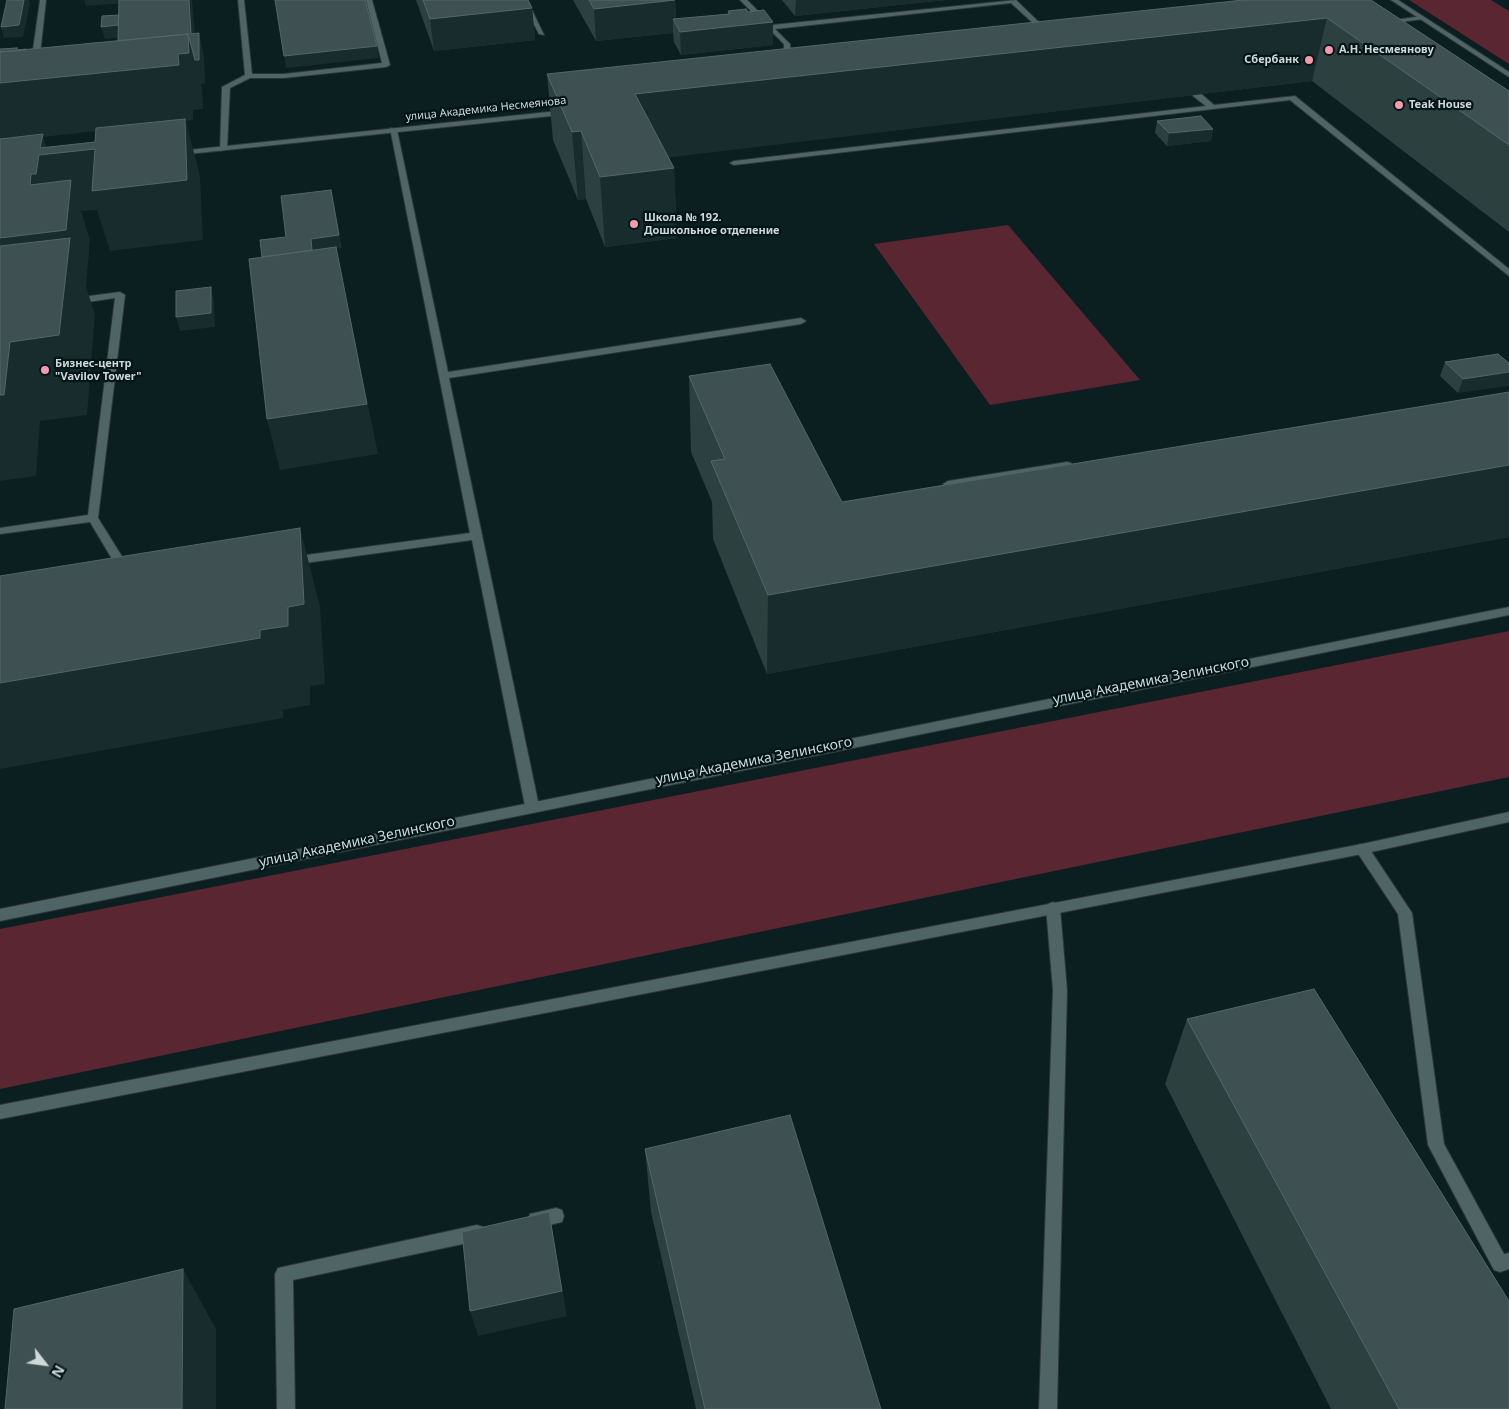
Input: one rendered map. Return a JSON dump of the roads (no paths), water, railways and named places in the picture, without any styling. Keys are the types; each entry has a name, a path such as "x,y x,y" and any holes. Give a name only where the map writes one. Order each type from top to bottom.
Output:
{"street":[{"path":"34,69 43,0"},
{"path":"241,0 250,76"},
{"path":"223,149 226,87 250,76 284,76 386,65 369,0"},
{"path":"524,0 542,34"},
{"path":"743,0 787,44 788,70"},
{"path":"1394,0 1509,75"},
{"path":"771,27 1012,1 1051,36"},
{"path":"1373,23 1422,18"},
{"path":"1196,94 1212,107"},
{"path":"734,163 1292,98 1509,273"},
{"name":"улица Академика Несмеянова","path":"174,154 571,111"},
{"path":"393,130 532,806"},
{"path":"66,302 120,295 93,518 130,579"},
{"path":"443,376 801,321"},
{"path":"948,484 1075,464"},
{"path":"0,531 93,518"},
{"path":"278,563 345,552 477,536"},
{"name":"улица Академика Зелинского","path":"0,915 1509,610"},
{"path":"0,1112 1362,849 1509,817"},
{"path":"1362,849 1405,913 1436,1145 1500,1264 1509,1261"},
{"path":"1048,1409 1060,990 1053,908"},
{"path":"517,1224 556,1216"},
{"path":"286,1409 284,1274 498,1228"}],"place":[{"name":"А.Н. Несмеянову","path":"1329,50"},
{"name":"Сбербанк","path":"1309,60"},
{"name":"Teak House","path":"1399,105"},
{"name":"Школа № 192. Дошкольное отделение","path":"634,224"},
{"name":"Бизнес-центр \"Vavilov Tower\"","path":"45,370"}]}
